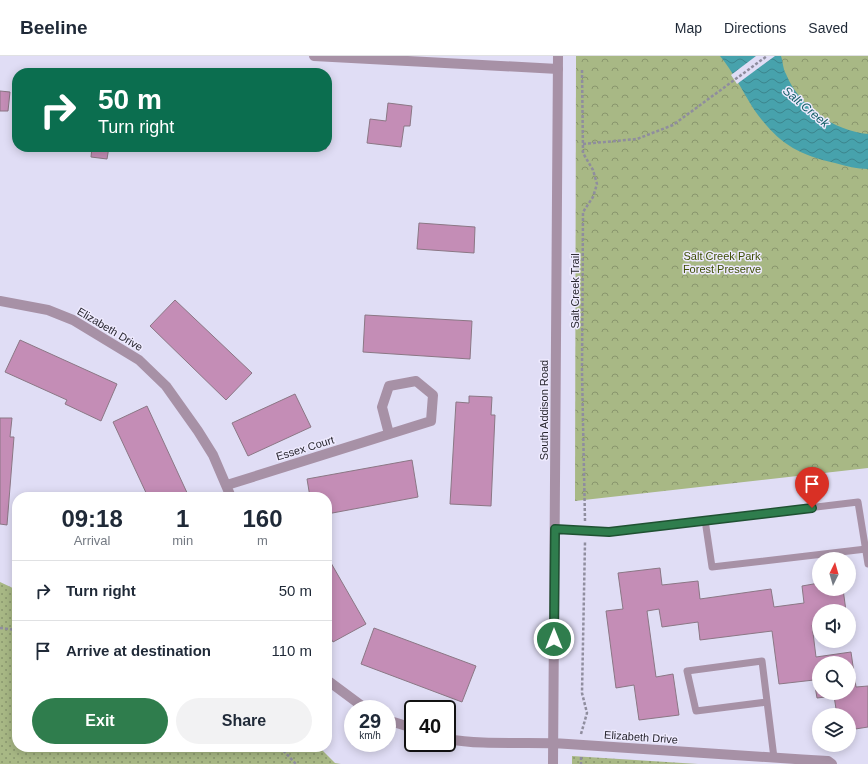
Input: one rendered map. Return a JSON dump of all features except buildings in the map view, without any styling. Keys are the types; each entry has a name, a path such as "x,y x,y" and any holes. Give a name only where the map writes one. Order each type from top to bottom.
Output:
{"street":[{"path":"314,56 558,69"},
{"name":"South Addison Road","path":"553,764 558,56"},
{"name":"Elizabeth Drive","path":"0,301 48,310 73,320 139,360 166,386 198,431 213,455 229,492"},
{"name":"Essex Court","path":"227,485 431,421 434,395 416,381 389,386 382,407 389,434"},
{"path":"332,684 354,700"},
{"name":"Elizabeth Drive","path":"456,741 495,743 553,743 828,761 832,764"}],"lane":[{"path":"555,529 609,532 858,502 868,564"},
{"path":"705,520 712,567 866,549"},
{"path":"767,702 696,712 687,671 762,661 774,758"}],"path":[{"path":"583,144 620,141 656,133 673,125 767,56"},
{"name":"Salt Creek Trail","path":"582,70 583,153 593,170 596,184 593,197 583,212 582,372 585,519"},
{"path":"582,729 587,713 582,693 585,544"},
{"path":"0,628 12,629"},
{"path":"285,752 296,764"}],"green space":[{"name":"Salt Creek Park Forest Preserve","path":"576,56 868,56 868,468 575,501"},
{"path":"0,582 12,588 12,752 324,752 335,763 341,764 0,764"},
{"path":"572,756 698,764 572,764"}],"water":[{"name":"Salt Creek","path":"720,56 781,56 785,72 792,86 819,115 843,128 868,134 868,169 847,166 821,159 798,151 788,145 770,130 762,120"}],"pier":[{"path":"756,56 775,56 737,84 731,75"}],"route":[{"path":"554,639 555,529 609,532 812,508"}]}
